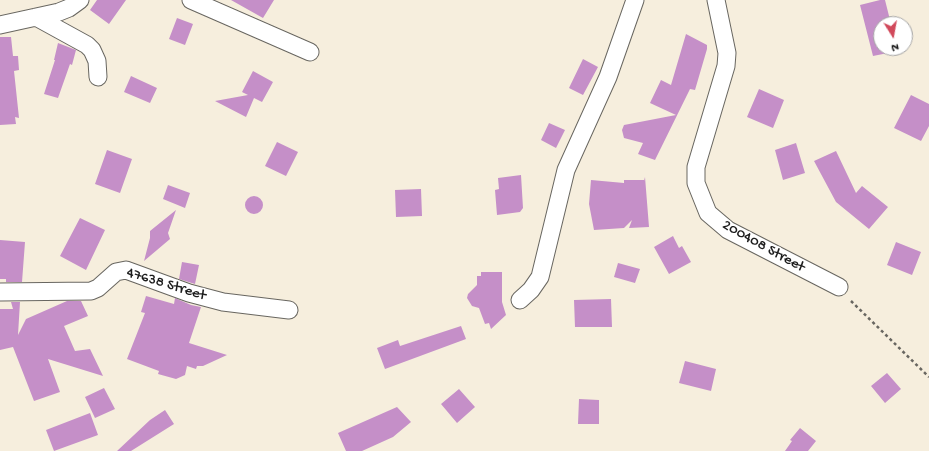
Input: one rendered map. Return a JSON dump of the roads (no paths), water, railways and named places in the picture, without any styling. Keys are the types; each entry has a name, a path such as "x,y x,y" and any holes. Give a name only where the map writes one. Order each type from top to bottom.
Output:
{"street":[{"path":"0,26 69,8 80,0"},
{"path":"191,0 310,52"},
{"path":"520,300 531,290 540,277 566,170 608,77 635,0"},
{"name":"200408 Street","path":"716,0 727,53 726,66 696,167 696,183 708,213 728,230 838,287"},
{"path":"36,17 87,45 92,50 97,61 98,77"},
{"name":"47638 Street","path":"0,292 91,291 98,288 116,272 126,270 189,293 223,302 289,310"}]}
